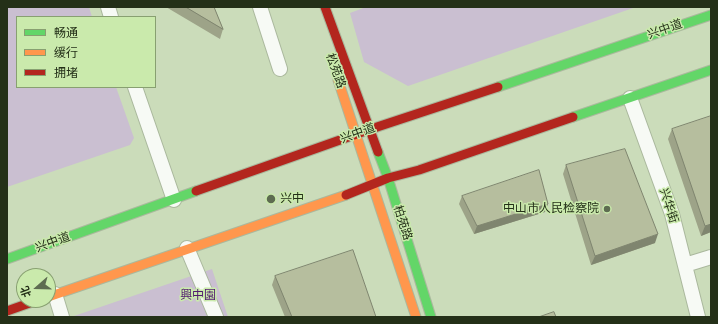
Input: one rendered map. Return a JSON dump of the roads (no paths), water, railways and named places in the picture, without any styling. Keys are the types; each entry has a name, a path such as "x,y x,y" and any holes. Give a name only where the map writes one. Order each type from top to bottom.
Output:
{"main road":[{"name":"松苑路","path":"325,7 371,129"},
{"name":"兴中道","path":"7,259 356,136 371,129 711,15"},
{"path":"56,293 324,203 374,185 388,178 426,167 711,70"},
{"name":"松苑路","path":"336,73 356,136"},
{"name":"柏苑路","path":"371,129 425,293 431,317"},
{"name":"柏苑路","path":"356,136 374,185 416,317"}],"street":[{"path":"260,7 280,69"},
{"path":"135,88 174,200"},
{"name":"兴华街","path":"630,98 672,214 698,317"},
{"path":"187,248 216,317"},
{"path":"685,265 711,257"},
{"path":"56,305 62,317"}],"place":[{"name":"兴中","path":"271,199"},
{"name":"中山市人民检察院","path":"607,209"}],"park label":[{"name":"興中園","path":"198,296"}]}
